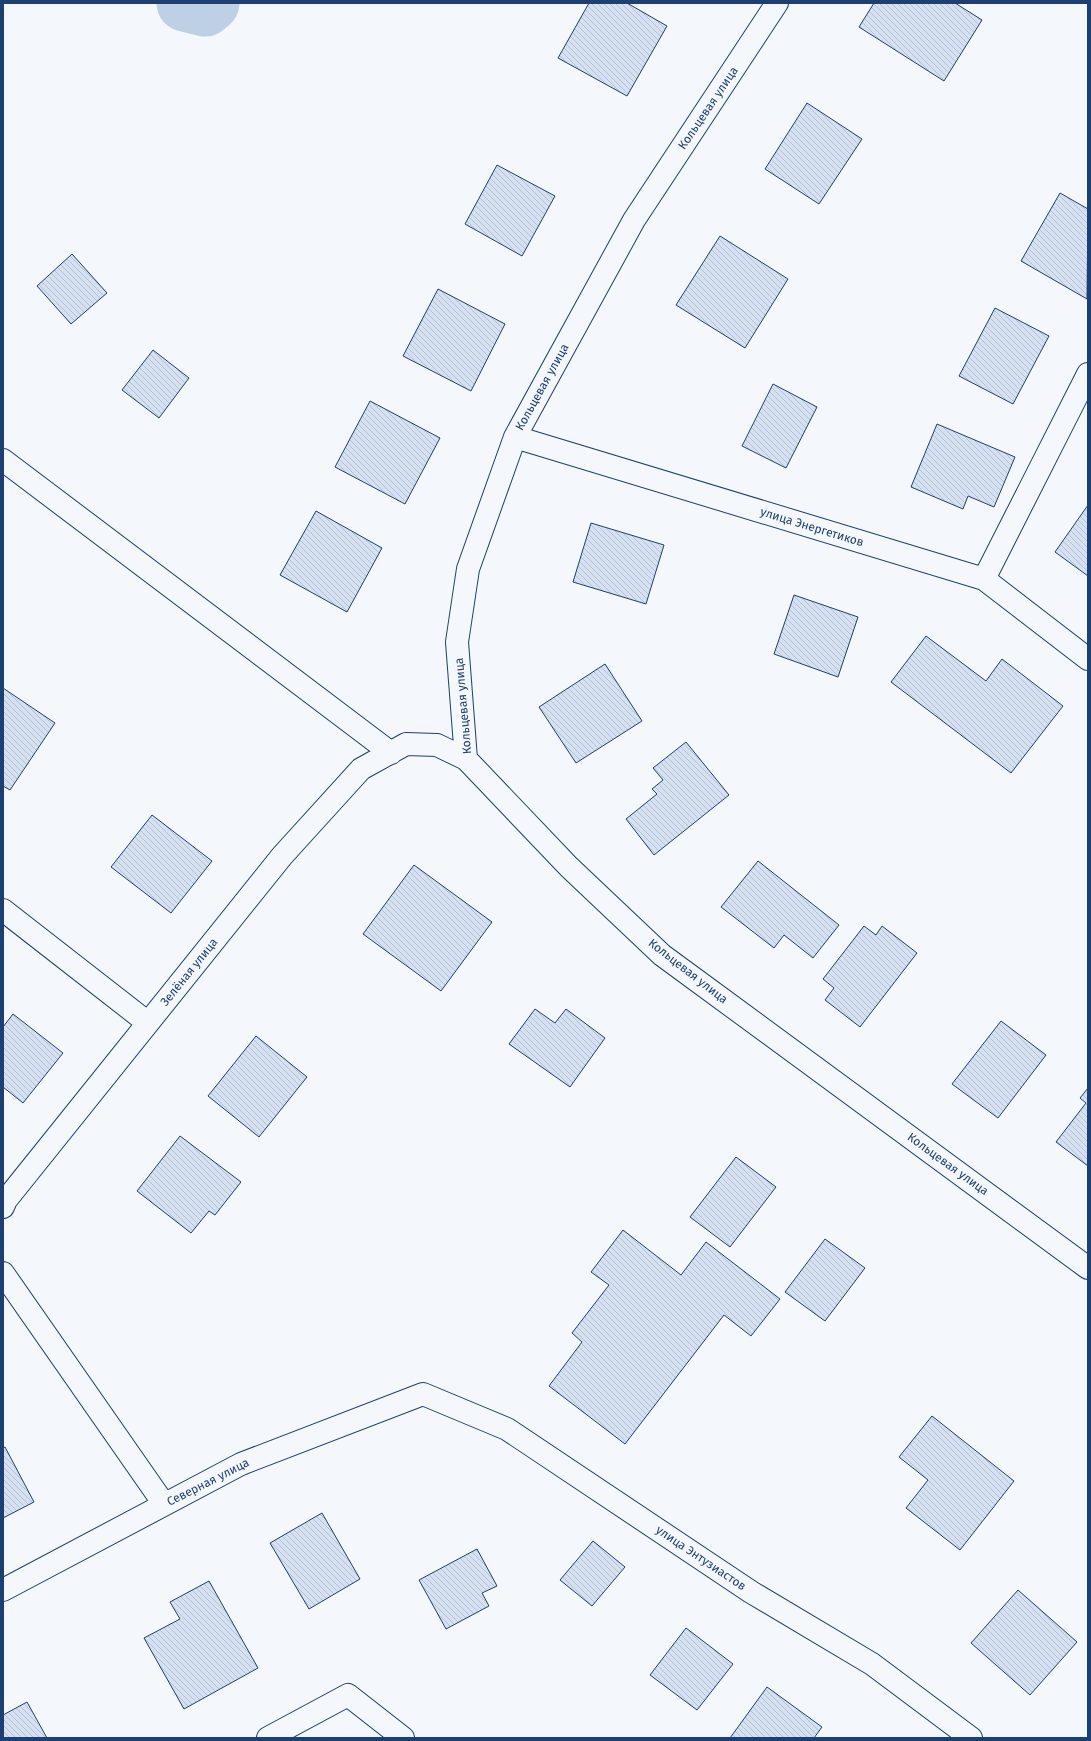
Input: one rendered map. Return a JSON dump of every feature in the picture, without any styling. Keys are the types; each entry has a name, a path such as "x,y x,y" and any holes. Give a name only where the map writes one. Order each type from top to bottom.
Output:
{"street":[{"name":"Кольцевая улица","path":"777,3 634,220 515,437 468,569 461,613 457,642 466,759 569,867 662,955 1088,1268"},
{"path":"984,578 1088,374"},
{"name":"улица Энергетиков","path":"515,437 984,578 1088,659"},
{"path":"3,460 391,753"},
{"name":"Зелёная улица","path":"3,1207 6,1200 282,856 361,770 406,744 437,745 466,759"},
{"path":"3,910 148,1023"},
{"path":"3,1273 164,1504"},
{"name":"Северная улица","path":"3,1590 241,1464 423,1394"},
{"name":"улица Энтузиастов","path":"423,1394 507,1429 751,1592 872,1664 971,1738"},
{"path":"268,1738 348,1695 403,1738"}],"building":[{"path":"589,3 627,3 667,26 627,96 558,58"},
{"path":"874,3 955,3 982,20 944,81 859,27"},
{"path":"807,103 862,139 819,204 765,169"},
{"path":"497,165 555,196 522,256 465,224"},
{"path":"1060,193 1088,209 1087,299 1021,261"},
{"path":"720,236 788,279 745,348 676,305"},
{"path":"72,254 107,293 71,324 37,286"},
{"path":"438,289 505,324 471,391 403,356"},
{"path":"995,308 1049,336 1013,404 959,376"},
{"path":"153,350 189,378 159,418 122,390"},
{"path":"773,384 817,407 786,468 742,446"},
{"path":"370,401 440,438 405,504 335,467"},
{"path":"937,424 1015,457 994,507 968,496 963,509 911,487"},
{"path":"1088,505 1088,576 1055,552"},
{"path":"316,511 382,548 347,612 280,575"},
{"path":"591,523 664,545 646,604 573,582"},
{"path":"794,595 858,617 838,677 774,654"},
{"path":"926,636 986,681 1002,659 1063,706 1011,773 891,682"},
{"path":"605,664 642,721 576,763 539,707"},
{"path":"3,688 55,723 10,790 3,786"},
{"path":"686,742 729,795 654,855 626,819 657,794 652,789 663,780 653,768"},
{"path":"152,815 212,861 171,913 111,867"},
{"path":"758,861 839,925 813,958 784,935 774,948 721,907"},
{"path":"414,865 492,922 441,991 363,934"},
{"path":"864,926 876,935 882,926 917,953 860,1027 825,1000 834,988 823,979"},
{"path":"535,1009 555,1023 566,1009 605,1038 570,1087 509,1044"},
{"path":"13,1014 63,1053 23,1103 3,1087 3,1027"},
{"path":"1001,1021 1046,1055 998,1118 952,1084"},
{"path":"256,1036 307,1077 259,1137 208,1096"},
{"path":"1088,1088 1088,1166 1056,1142 1086,1103 1080,1098"},
{"path":"180,1136 241,1182 215,1215 209,1211 191,1233 137,1191"},
{"path":"736,1157 776,1187 730,1247 690,1217"},
{"path":"623,1230 681,1275 706,1242 780,1299 751,1336 724,1315 625,1444 549,1386 582,1342 572,1333 609,1285 591,1272"},
{"path":"825,1239 865,1268 825,1321 785,1292"},
{"path":"932,1416 1014,1481 960,1550 906,1508 928,1480 899,1457"},
{"path":"5,1447 34,1502 3,1518 3,1448"},
{"path":"322,1513 360,1579 309,1609 270,1543"},
{"path":"593,1541 625,1567 592,1606 560,1580"},
{"path":"477,1549 497,1586 482,1593 489,1606 446,1629 419,1580"},
{"path":"209,1581 258,1668 184,1709 144,1638 180,1619 170,1602"},
{"path":"1018,1590 1077,1642 1030,1695 971,1643"},
{"path":"686,1628 733,1664 697,1710 650,1675"},
{"path":"767,1687 822,1727 814,1738 730,1738"},
{"path":"27,1702 47,1738 3,1738 3,1715"}],"waterway":[{"path":"185,3 205,8 211,3"}]}
